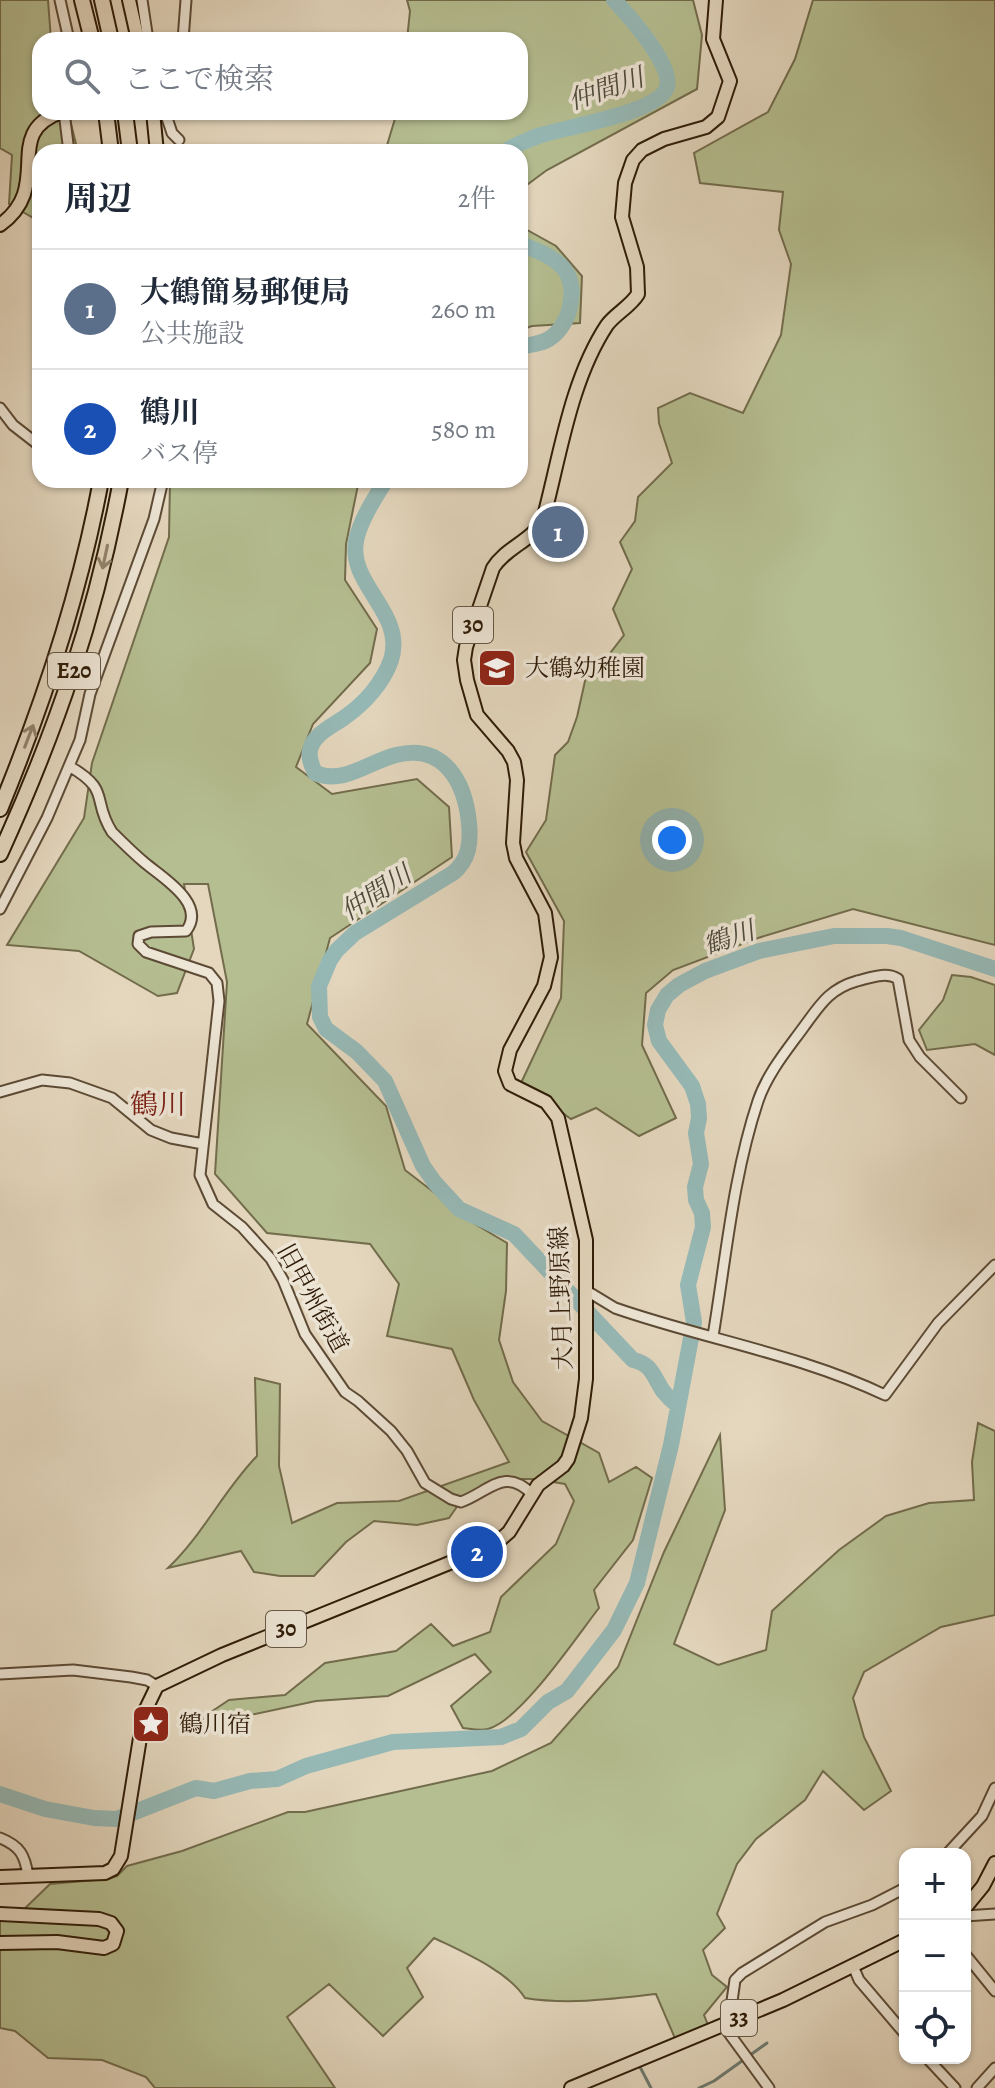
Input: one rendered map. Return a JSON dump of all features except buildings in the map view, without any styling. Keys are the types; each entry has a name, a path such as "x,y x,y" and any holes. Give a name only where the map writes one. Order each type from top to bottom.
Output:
{"highway":[{"path":"82,0 90,32"},
{"path":"102,0 109,32"},
{"path":"107,120 110,144"},
{"path":"126,120 129,144"},
{"name":"E20","path":"0,809 59,650 99,488"},
{"name":"E20","path":"0,854 48,745 80,652 105,560 119,488"}],"main road":[{"path":"129,0 136,32"},
{"name":"大月上野原線","path":"157,1686 222,1655 484,1550 509,1532 532,1494 544,1479 563,1466 572,1451 584,1400 586,1240 558,1118 546,1102 510,1084 505,1071 510,1050 549,972 549,940 545,913 516,858 513,843 517,787 514,762 477,715 468,693 464,660 493,568 503,556 535,532 543,520 573,406 605,328 638,294 637,267 622,217 625,183 633,160 653,143 710,125 722,108 729,75 713,39 716,0"},
{"path":"0,225 24,199 26,144 43,120"},
{"path":"154,120 156,144"},
{"path":"0,1877 105,1873 113,1869 121,1856 144,1713 157,1686"},
{"path":"971,1901 995,1863"},
{"path":"0,1914 99,1919 111,1923 117,1931 113,1944 104,1948 57,1942 0,1943"},
{"name":"33","path":"571,2088 726,2024 899,1943"}],"street":[{"path":"60,0 67,32"},
{"path":"142,0 147,32"},
{"path":"184,32 186,0"},
{"path":"64,120 68,144"},
{"path":"168,120 172,133 179,140"},
{"path":"0,408 13,425 32,440"},
{"path":"0,909 47,818 80,740 90,694 154,519 161,488"},
{"name":"旧甲州街道","path":"69,766 95,785 112,832 170,883 186,899 191,910 192,921 186,931 151,932 137,940 146,952 206,971 217,983 218,1016 200,1175 208,1199 242,1227 271,1259 305,1334 345,1392 375,1414 399,1440 425,1483 461,1502 496,1483 509,1481 522,1485 532,1494"},
{"path":"713,1336 742,1165 758,1099 784,1053 826,997 840,986 879,975 892,975 898,979 909,1040 920,1057 961,1098"},
{"path":"0,1092 42,1080 70,1083 118,1101 151,1130 171,1138 203,1144"},
{"path":"587,1294 625,1311 851,1379 885,1395 938,1323 995,1265"},
{"path":"0,1674 73,1670 147,1680 157,1686"},
{"path":"953,1848 982,1816 995,1788"},
{"path":"0,1838 14,1844 22,1852 28,1876"},
{"path":"769,2088 726,2024 735,1980 825,1922 872,1905 899,1891"},
{"path":"971,1916 995,1914"},
{"path":"971,1961 995,1991"},
{"path":"853,1966 859,1980 899,2027"},
{"path":"933,2064 955,2088"},
{"path":"977,2088 995,2068"}],"green space":[{"path":"0,0 48,0 50,32 32,32 32,120 70,120 76,144 32,144 32,217 9,204 12,155 0,148"},
{"path":"407,0 693,0 702,35 697,89 547,170 528,184 528,144 387,144 395,120 528,120 528,32 408,32 410,11"},
{"path":"813,0 995,0 995,945 853,909 758,938 673,970 646,993 642,1045 676,1118 639,1136 596,1108 571,1119 521,1083 561,998 564,921 526,852 546,820 555,755 568,742 587,672 597,670 624,635 613,609 632,569 620,542 635,521 638,497 672,463 659,423 658,408 690,393 743,413 781,335 791,264 779,230 783,192 700,183 694,153 768,112 795,59"},
{"path":"528,230 556,246 582,276 580,323 528,327"},
{"path":"170,488 357,488 346,544 345,580 377,629 370,663 313,724 296,767 332,794 417,779 449,807 452,857 330,938 307,1024 386,1106 405,1170 475,1224 507,1243 506,1291 499,1340 513,1382 542,1421 599,1453 609,1482 636,1467 652,1478 633,1540 594,1590 599,1608 532,1694 501,1722 488,1729 463,1728 451,1706 491,1672 475,1654 388,1696 316,1701 227,1720 199,1720 229,1700 285,1695 325,1663 396,1651 431,1624 453,1646 490,1632 501,1597 556,1544 574,1501 565,1484 512,1479 463,1498 449,1518 417,1525 374,1521 346,1542 314,1576 254,1572 241,1551 168,1568 192,1542 257,1456 255,1378 280,1384 279,1466 292,1523 337,1503 399,1501 509,1462 474,1400 452,1349 387,1336 399,1284 370,1244 267,1233 215,1174 227,982 208,884 184,884 194,949 177,993 158,996 79,951 7,945 84,818 92,763 169,537"},
{"path":"952,975 995,985 995,1055 975,1044 927,1050 919,1030 943,1000"},
{"path":"978,1423 995,1431 995,1615 941,1627 864,1672 853,1698 864,1737 891,1791 864,1810 823,1771 805,1800 756,1839 737,1864 717,1914 725,1928 703,1950 712,1975 727,1987 704,2015 710,2030 677,2043 656,1994 574,2001 525,1998 496,1971 434,1938 407,1968 423,1997 383,2036 329,1984 287,2017 335,2088 155,2088 146,2077 102,2060 48,2058 15,2031 0,2028 0,1919 15,1918 50,1884 117,1876 127,1866 182,1851 288,1812 305,1812 492,1771 551,1743 618,1667 664,1552 720,1435 725,1510 674,1644 718,1665 766,1650 772,1611 839,1550 886,1516 929,1503 974,1500 972,1462"}],"waterway":[{"name":"仲間川","path":"519,144 538,136 630,112 661,96 667,87 667,78 657,54 614,0"},
{"name":"仲間川","path":"528,247 559,264 569,277 571,287 570,309 560,328 542,342 528,345"},
{"name":"仲間川","path":"381,488 361,525 356,541 356,557 360,572 391,628 391,660 378,685 366,699 315,739 310,759 315,773 326,776 346,774 396,755 413,753 439,760 449,769 463,793 469,823 469,844 463,863 453,873 355,933 337,950 319,986 320,1017 326,1029 357,1052 385,1081 423,1166 435,1183 459,1209 514,1234 633,1360 648,1368 677,1405"},
{"name":"鶴川","path":"0,1794 45,1809 117,1819 196,1788 214,1791 250,1781 277,1779 306,1766 393,1742 501,1737 521,1729 548,1702 567,1691 614,1630 637,1583 671,1445 694,1322 688,1285 703,1227 695,1187 701,1164 696,1133 698,1104 692,1086 659,1041 655,1025 658,1010 667,995 679,985 705,971 759,951 834,936 901,938 995,969"},
{"path":"699,2088 714,2081 767,2043"},
{"path":"639,2065 651,2088"}],"place":[{"name":"大鶴簡易郵便局","path":"558,532"},
{"name":"大鶴幼稚園","path":"497,668"},
{"name":"鶴川","path":"477,1552"},
{"name":"鶴川宿","path":"151,1724"}],"district":[{"name":"鶴川","path":"158,1105"}]}
